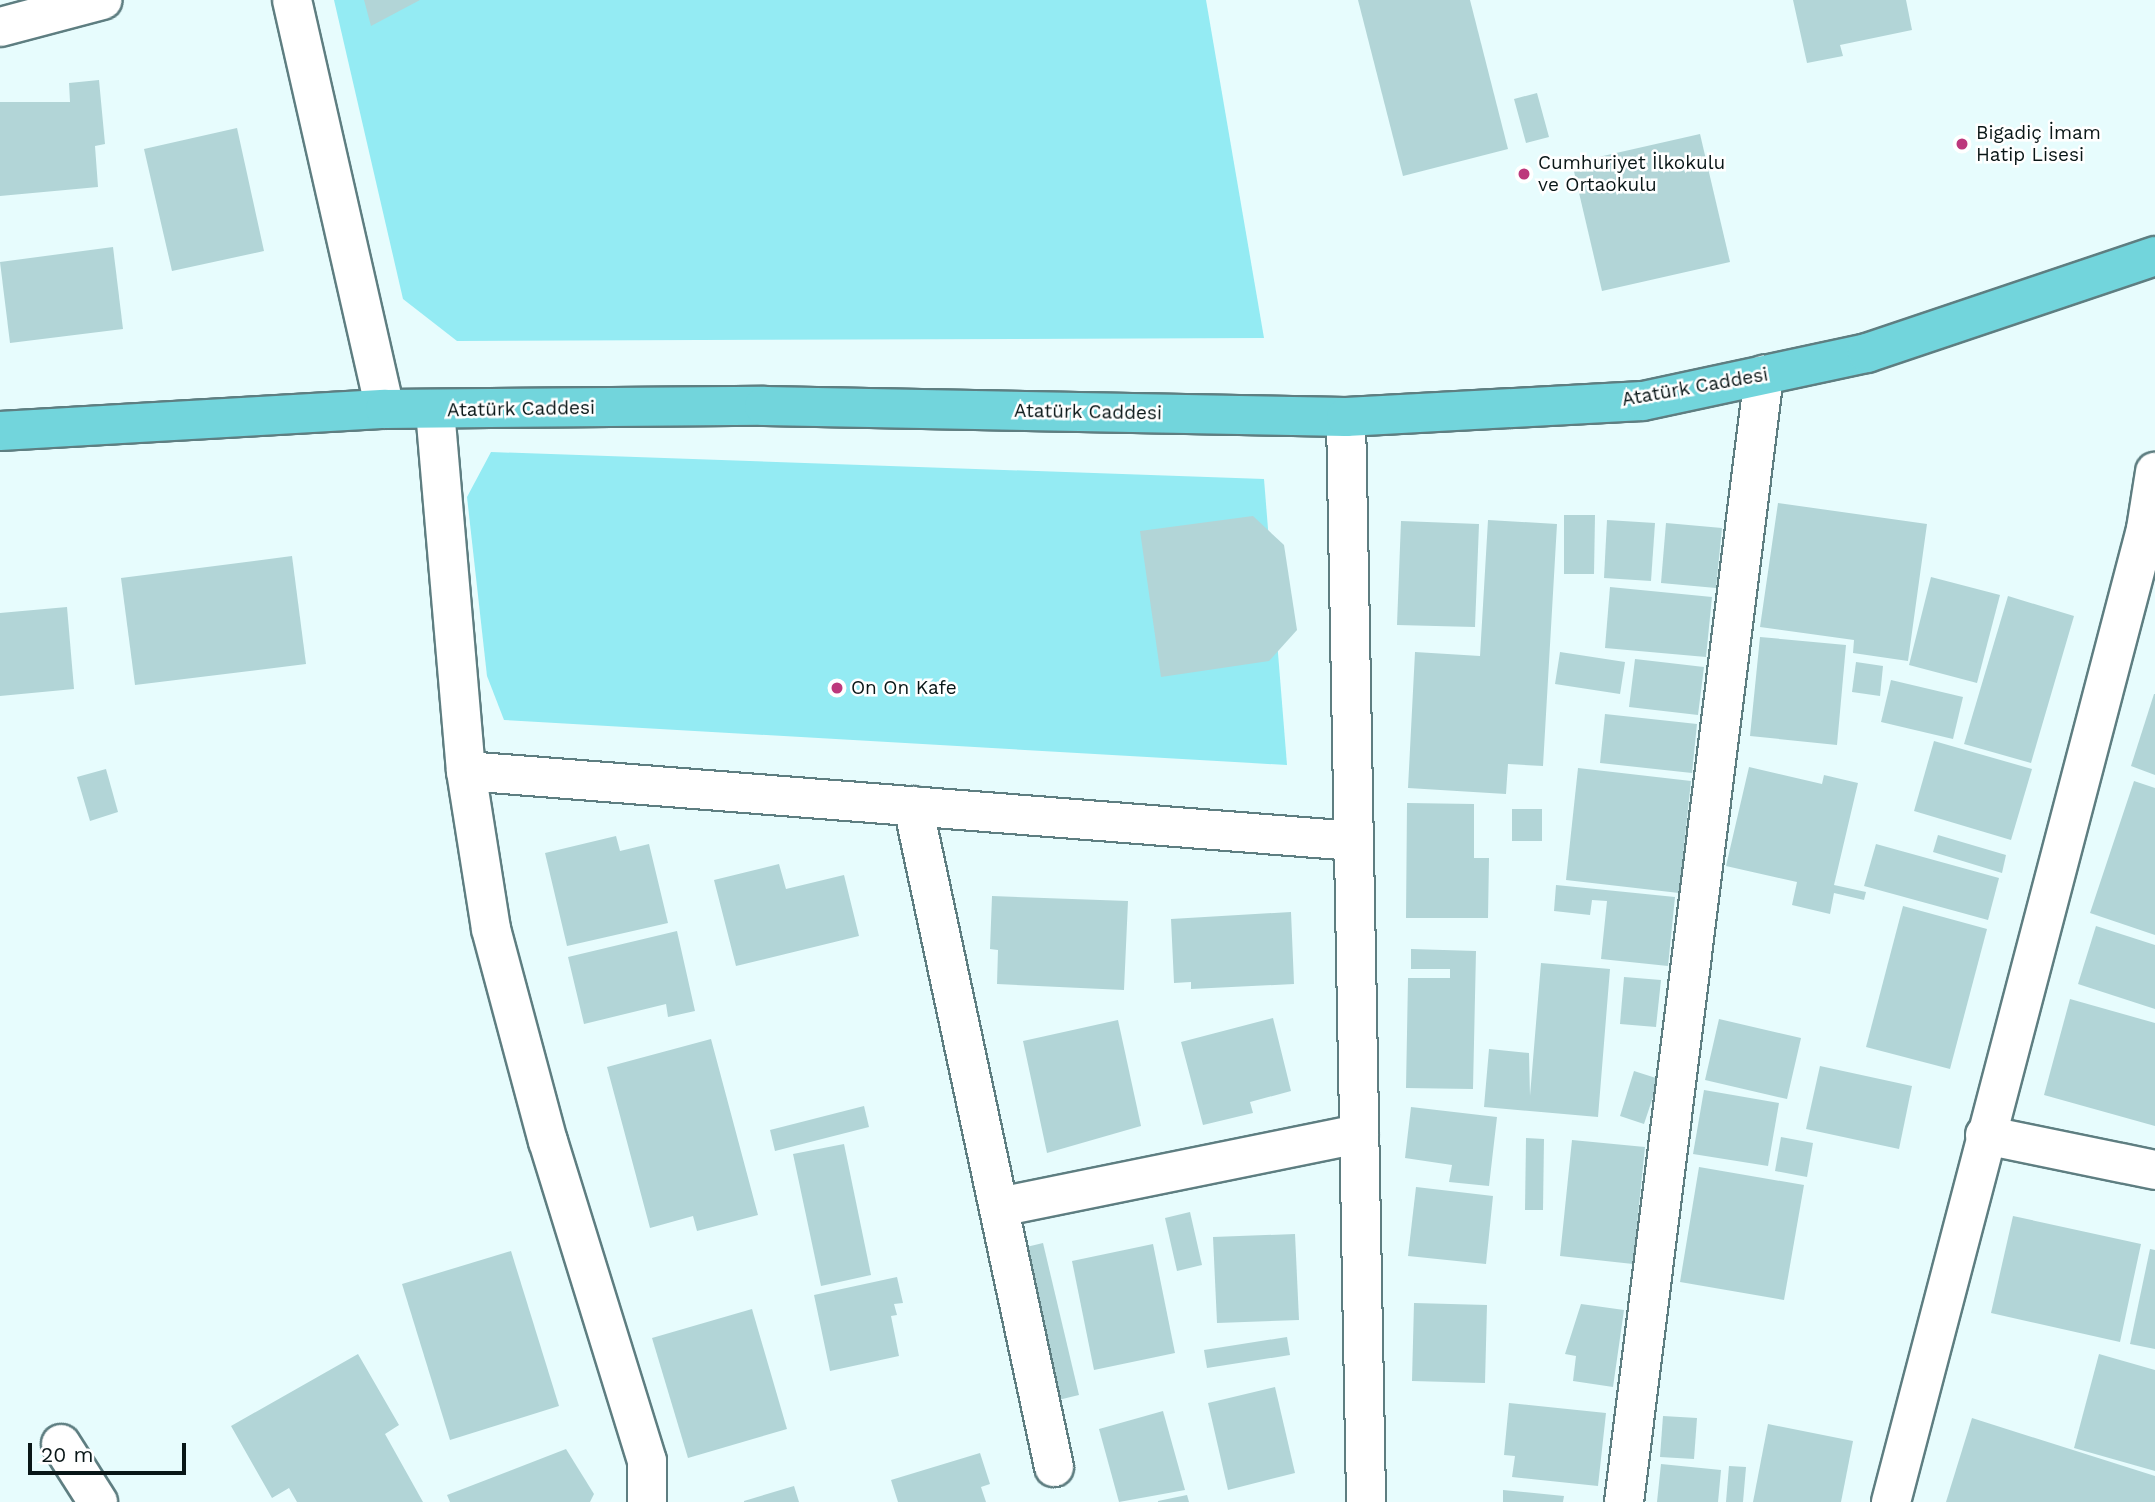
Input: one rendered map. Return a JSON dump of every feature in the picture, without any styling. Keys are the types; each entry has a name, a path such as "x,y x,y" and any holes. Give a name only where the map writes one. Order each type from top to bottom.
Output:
{"main road":[{"name":"Atatürk Caddesi","path":"0,431 385,409 764,406 1346,417 1643,401 1867,353 2155,256"}],"street":[{"path":"6,17 102,0"},
{"path":"292,0 385,409"},
{"path":"1624,1502 1764,375"},
{"path":"435,410 466,771 491,929 548,1141 647,1461 648,1502"},
{"path":"1346,417 1366,1502"},
{"path":"1891,1502 1984,1135 2151,530 2155,472"},
{"path":"466,771 1353,841"},
{"path":"913,806 1055,1467"},
{"path":"999,1207 1359,1134"},
{"path":"1984,1135 2155,1170"},
{"path":"61,1444 98,1502"}],"shaded area":[{"path":"334,0 1206,0 1264,338 457,341 403,299"},
{"path":"491,452 1264,479 1287,765 504,720 487,676 467,497"}],"building":[{"path":"364,0 420,0 371,26"},
{"path":"1358,0 1470,0 1508,149 1403,176"},
{"path":"1793,0 1906,0 1912,30 1840,45 1843,56 1807,63"},
{"path":"99,80 105,144 95,146 98,187 0,196 0,102 70,102 69,83"},
{"path":"1537,93 1549,137 1526,143 1514,99"},
{"path":"237,128 264,251 172,271 144,149"},
{"path":"1700,134 1730,262 1602,291 1572,163"},
{"path":"113,247 123,329 10,343 0,262"},
{"path":"1778,503 1927,524 1908,661 1853,653 1854,640 1760,627"},
{"path":"1564,515 1595,515 1594,574 1564,574"},
{"path":"1253,516 1284,545 1297,630 1269,661 1161,677 1140,531"},
{"path":"1488,520 1557,524 1543,766 1508,764 1506,794 1408,788 1415,652 1480,656"},
{"path":"1607,520 1655,523 1651,581 1604,578"},
{"path":"1401,521 1479,524 1475,627 1397,625"},
{"path":"1666,523 1722,528 1716,588 1661,583"},
{"path":"292,556 306,664 135,685 121,578"},
{"path":"1931,577 2000,595 1977,683 1909,665"},
{"path":"1610,587 1712,597 1706,657 1605,648"},
{"path":"2008,596 2074,616 2031,763 1964,744"},
{"path":"67,607 74,689 0,696 0,613"},
{"path":"1760,637 1846,645 1837,745 1750,736"},
{"path":"1560,652 1625,662 1620,694 1555,684"},
{"path":"1635,659 1704,667 1698,715 1629,707"},
{"path":"1856,662 1883,666 1880,696 1852,692"},
{"path":"1891,680 1963,697 1953,739 1881,722"},
{"path":"2155,694 2155,775 2131,766"},
{"path":"1605,714 1697,724 1692,773 1600,763"},
{"path":"1934,741 2032,769 2011,840 1914,811"},
{"path":"1749,767 1822,784 1824,775 1858,783 1834,885 1866,892 1864,900 1834,893 1830,914 1792,905 1797,882 1726,866"},
{"path":"1578,768 1691,781 1679,893 1566,880"},
{"path":"106,769 118,812 90,821 77,777"},
{"path":"2134,781 2155,788 2155,935 2090,913"},
{"path":"1407,803 1474,804 1474,858 1489,858 1488,918 1406,918"},
{"path":"1512,809 1542,809 1542,841 1512,841"},
{"path":"1938,835 2006,855 2002,873 1933,852"},
{"path":"616,836 620,851 649,844 668,923 567,946 545,853"},
{"path":"1876,844 1999,878 1988,920 1864,886"},
{"path":"779,864 786,889 844,875 859,936 736,966 714,880"},
{"path":"1556,885 1675,897 1668,966 1601,959 1607,901 1592,900 1590,915 1554,911"},
{"path":"992,896 1128,901 1124,990 997,984 998,950 990,949"},
{"path":"1903,906 1987,929 1950,1069 1866,1047"},
{"path":"1291,912 1294,984 1191,989 1191,982 1174,983 1171,919"},
{"path":"2096,926 2155,945 2155,1009 2078,984"},
{"path":"677,931 695,1011 668,1017 666,1004 584,1024 568,957"},
{"path":"1411,949 1476,951 1473,1089 1406,1088 1408,978 1450,978 1450,969 1411,969"},
{"path":"1541,963 1610,969 1598,1117 1484,1107 1489,1049 1529,1053 1530,1096"},
{"path":"1624,977 1661,980 1656,1027 1620,1024"},
{"path":"2070,999 2155,1023 2155,1126 2044,1095"},
{"path":"1273,1018 1291,1091 1250,1102 1253,1113 1203,1125 1181,1042"},
{"path":"1719,1019 1801,1038 1787,1099 1705,1080"},
{"path":"1118,1020 1141,1126 1047,1153 1023,1041"},
{"path":"711,1039 758,1215 697,1231 693,1216 650,1228 607,1067"},
{"path":"1820,1066 1912,1086 1899,1149 1806,1129"},
{"path":"1634,1071 1659,1079 1644,1124 1620,1116"},
{"path":"1704,1090 1779,1103 1768,1166 1693,1154"},
{"path":"864,1106 869,1127 775,1151 770,1130"},
{"path":"1411,1107 1497,1117 1489,1186 1449,1182 1452,1165 1405,1158"},
{"path":"1781,1137 1813,1143 1807,1177 1775,1171"},
{"path":"1526,1138 1544,1139 1543,1210 1525,1210"},
{"path":"1572,1140 1645,1147 1633,1264 1560,1256"},
{"path":"844,1144 871,1275 821,1286 793,1154"},
{"path":"1699,1167 1804,1185 1784,1300 1680,1282"},
{"path":"1416,1187 1493,1196 1486,1264 1408,1256"},
{"path":"1190,1212 1202,1265 1177,1271 1165,1218"},
{"path":"2013,1216 2141,1244 2120,1342 1991,1313"},
{"path":"1295,1234 1299,1320 1217,1323 1213,1237"},
{"path":"1043,1243 1079,1395 1050,1402 1014,1250"},
{"path":"1153,1244 1175,1353 1094,1370 1072,1261"},
{"path":"2150,1249 2155,1250 2155,1349 2130,1344"},
{"path":"511,1251 559,1406 450,1440 402,1284"},
{"path":"897,1277 903,1303 894,1304 897,1315 891,1316 899,1356 830,1371 814,1295"},
{"path":"1414,1303 1487,1305 1485,1383 1412,1381"},
{"path":"1581,1304 1624,1310 1613,1387 1573,1381 1576,1356 1565,1354"},
{"path":"752,1309 787,1429 688,1458 652,1338"},
{"path":"1287,1337 1290,1355 1207,1368 1204,1350"},
{"path":"358,1354 399,1425 385,1434 423,1502 297,1502 289,1488 272,1498 231,1426"},
{"path":"2099,1354 2155,1370 2155,1471 2074,1448"},
{"path":"1275,1387 1295,1473 1228,1490 1208,1403"},
{"path":"1509,1403 1606,1413 1598,1486 1512,1477 1515,1456 1504,1455"},
{"path":"1163,1411 1185,1490 1119,1502 1099,1429"},
{"path":"1663,1416 1697,1418 1694,1459 1660,1457"},
{"path":"1972,1418 2155,1476 2155,1502 1946,1502"},
{"path":"1768,1424 1853,1441 1841,1502 1753,1502"},
{"path":"566,1449 594,1494 590,1502 450,1502 447,1495"},
{"path":"980,1453 990,1484 981,1487 986,1502 898,1502 891,1480"},
{"path":"1661,1464 1721,1470 1718,1502 1657,1502"},
{"path":"1729,1466 1746,1467 1743,1502 1726,1502"},
{"path":"794,1486 799,1502 744,1502 744,1501"},
{"path":"1503,1490 1564,1496 1563,1502 1503,1502"},
{"path":"1187,1495 1189,1502 1158,1502 1158,1501"}],"place":[{"name":"Bigadiç İmam Hatip Lisesi","path":"1962,144"},
{"name":"Cumhuriyet İlkokulu ve Ortaokulu","path":"1524,174"},
{"name":"On On Kafe","path":"837,688"}]}
